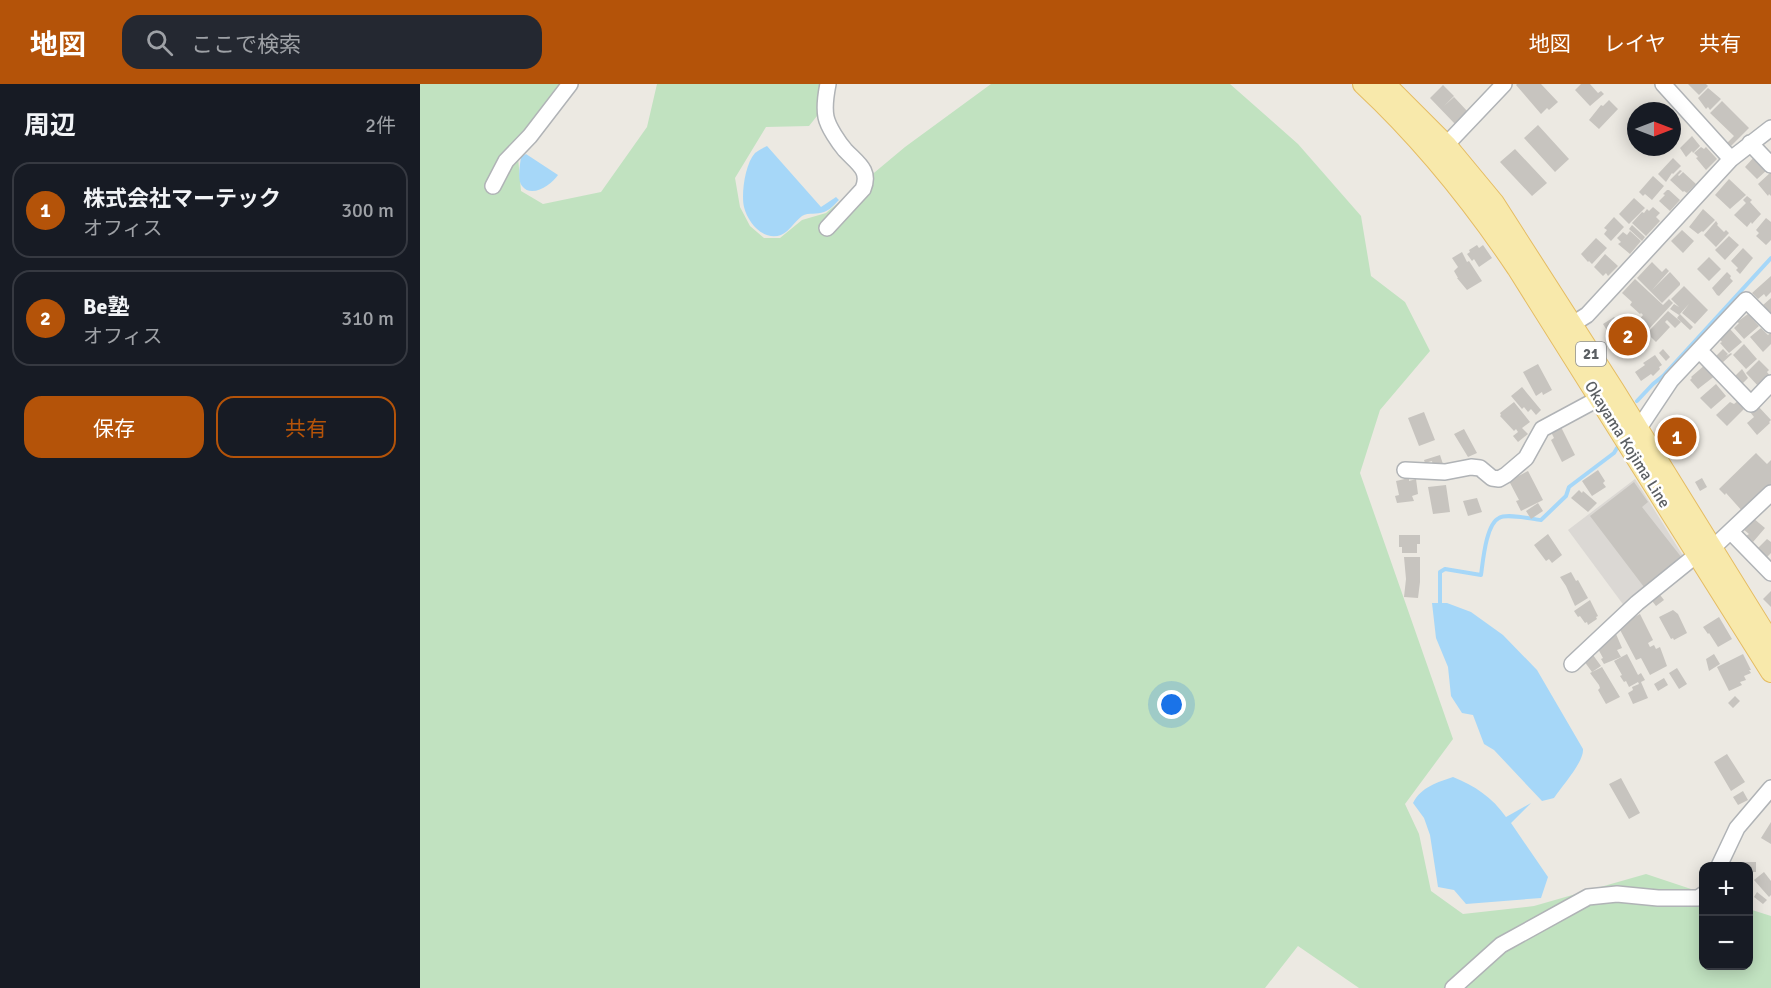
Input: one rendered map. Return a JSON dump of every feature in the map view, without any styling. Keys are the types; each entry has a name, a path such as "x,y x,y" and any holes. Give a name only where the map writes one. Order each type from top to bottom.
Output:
{"main road":[{"name":"Okayama Kojima Line","path":"1363,84 1416,136 1465,195 1565,329"},
{"name":"Okayama Kojima Line","path":"1385,84 1446,145 1494,203 1565,329 1704,551 1771,672"},
{"name":"Okayama Kojima Line","path":"1704,551 1771,643"}],"street":[{"path":"493,186 506,161 530,136 570,84"},
{"path":"828,84 826,119 845,150 862,169 866,176 866,183 828,228"},
{"path":"1446,145 1504,84"},
{"path":"1663,84 1731,159"},
{"path":"1565,329 1587,315 1731,159 1771,128"},
{"path":"1750,143 1771,165"},
{"path":"1629,431 1643,422 1671,380 1746,300 1771,325"},
{"path":"1699,350 1751,404 1771,383"},
{"path":"1404,470 1445,472 1471,467 1480,468 1492,478 1499,479 1526,458 1542,429 1606,394"},
{"path":"1572,664 1637,603 1731,532 1771,493"},
{"path":"1731,532 1771,573"},
{"path":"1721,862 1737,828 1771,788"},
{"path":"1453,988 1501,945 1588,897 1617,894 1658,898 1699,897"}],"shaded area":[{"path":"1635,479 1685,559 1625,607 1568,530"}],"green space":[{"path":"420,84 562,84 518,157 521,191 543,204 601,192 647,127 657,84 825,84 821,111 809,126 766,127 735,178 740,207 750,226 764,238 780,238 802,220 826,213 905,147 991,84 1230,84 1298,144 1361,216 1371,276 1405,302 1430,351 1380,410 1360,473 1453,739 1405,804 1419,834 1431,891 1463,914 1534,906 1646,874 1699,892 1699,970 1753,970 1753,910 1771,916 1771,988 1359,988 1298,946 1265,988 420,988"}],"water":[{"path":"767,146 821,207 836,197 839,200 826,211 802,216 784,233 774,236 757,229 746,213 743,201 749,164 755,153"},
{"path":"526,154 558,175 542,189 526,190 520,183 521,157"},
{"path":"1432,603 1447,603 1471,612 1503,635 1537,670 1583,749 1576,767 1554,798 1542,801 1494,750 1484,744 1473,715 1462,713 1451,696 1448,667 1436,638"},
{"path":"1453,777 1482,793 1506,817 1531,803 1511,823 1548,877 1541,898 1466,904 1454,890 1438,887 1430,835 1424,818 1413,803 1425,789"}],"building":[{"path":"1517,84 1541,84 1558,102 1541,114"},
{"path":"1581,84 1590,84 1598,93 1601,91 1604,94 1590,106 1575,90"},
{"path":"1688,84 1706,84 1708,86 1699,95"},
{"path":"1443,85 1454,96 1444,106 1454,97 1468,112 1455,124 1430,98"},
{"path":"1708,88 1721,99 1710,110 1708,107 1706,109 1698,98"},
{"path":"1609,100 1618,109 1599,129 1589,120 1601,105 1603,106"},
{"path":"1722,101 1749,128 1731,146 1727,143 1734,136 1710,113"},
{"path":"1538,125 1569,159 1555,172 1524,138"},
{"path":"1692,136 1700,146 1686,157 1681,147"},
{"path":"1701,147 1704,149 1706,147 1717,159 1706,170 1694,153"},
{"path":"1515,149 1547,183 1532,196 1500,162"},
{"path":"1754,157 1767,170 1757,179 1745,167"},
{"path":"1673,158 1681,166 1666,182 1658,174"},
{"path":"1680,170 1682,171 1679,176 1683,172 1696,184 1687,193 1670,180"},
{"path":"1771,172 1771,196 1769,194 1768,196 1758,184"},
{"path":"1653,176 1664,186 1652,200 1639,192"},
{"path":"1729,179 1746,195 1730,209 1715,195"},
{"path":"1667,190 1680,200 1670,211 1659,201"},
{"path":"1747,196 1761,214 1747,227 1734,215 1746,203 1743,200"},
{"path":"1634,198 1645,208 1629,224 1619,214"},
{"path":"1653,207 1660,213 1656,217 1660,221 1646,236 1632,223 1642,212 1644,213 1647,209 1649,211"},
{"path":"1703,209 1715,220 1698,234 1689,227"},
{"path":"1614,217 1624,227 1611,241 1604,234 1607,230 1604,228"},
{"path":"1766,218 1771,222 1771,240 1766,245 1756,236 1759,233 1756,230"},
{"path":"1716,221 1724,232 1726,230 1729,233 1716,247 1704,235"},
{"path":"1632,225 1645,237 1642,241 1629,229"},
{"path":"1682,230 1694,241 1683,253 1671,241"},
{"path":"1630,231 1641,241 1630,254 1618,244 1621,242 1617,238 1623,232 1627,235"},
{"path":"1729,236 1739,245 1725,260 1715,250"},
{"path":"1596,238 1607,248 1592,264 1581,254"},
{"path":"1477,245 1479,248 1483,245 1492,258 1479,267 1467,254"},
{"path":"1743,248 1753,258 1740,274 1731,261"},
{"path":"1462,252 1482,281 1467,290 1457,278 1454,271 1458,267 1452,258"},
{"path":"1605,254 1618,266 1608,276 1606,273 1603,276 1594,267"},
{"path":"1709,257 1721,269 1709,281 1697,269"},
{"path":"1652,262 1662,272 1666,268 1669,271 1652,290 1670,272 1680,283 1662,303 1637,278"},
{"path":"1727,272 1733,281 1719,296 1712,288"},
{"path":"1771,276 1771,292 1766,297 1764,294 1758,299 1752,293"},
{"path":"1635,279 1663,305 1669,299 1673,303 1646,332 1636,323 1643,315 1630,305 1632,302 1622,293"},
{"path":"1684,286 1708,310 1695,324 1682,313 1689,304 1679,315 1670,309 1674,304 1679,307 1671,299"},
{"path":"1771,298 1771,314 1763,305"},
{"path":"1668,311 1681,322 1675,328 1667,320 1665,322 1670,327 1656,342 1647,333"},
{"path":"1680,314 1693,327 1690,330 1677,318"},
{"path":"1748,314 1759,326 1744,339 1734,328 1739,323 1737,322"},
{"path":"1614,317 1637,339 1621,353 1603,324"},
{"path":"1729,328 1742,342 1729,353 1718,338"},
{"path":"1761,328 1768,335 1771,332 1771,344 1763,352 1750,337"},
{"path":"1744,344 1757,359 1746,369 1733,355"},
{"path":"1663,349 1670,357 1666,361 1659,353"},
{"path":"1723,349 1728,354 1726,356 1732,354 1722,363 1716,356"},
{"path":"1655,355 1662,365 1660,369 1653,376 1651,374 1641,381 1635,372"},
{"path":"1759,360 1769,370 1767,372 1771,377 1759,387 1746,373"},
{"path":"1538,364 1552,390 1536,396 1523,372"},
{"path":"1706,364 1716,375 1698,389 1690,380"},
{"path":"1742,369 1748,378 1742,384 1735,376"},
{"path":"1716,384 1726,396 1711,409 1700,398"},
{"path":"1522,387 1541,410 1536,415 1531,409 1528,412 1524,407 1522,409 1511,396"},
{"path":"1739,400 1746,407 1727,426 1716,415 1730,402 1734,404"},
{"path":"1514,402 1530,422 1522,428 1528,434 1518,442 1513,436 1518,432 1516,429 1514,431 1500,416 1500,413"},
{"path":"1757,405 1771,420 1757,435 1747,423 1754,417 1750,412"},
{"path":"1424,412 1435,440 1419,446 1408,418"},
{"path":"1670,420 1690,440 1680,450 1665,434 1667,432 1662,427"},
{"path":"1560,425 1575,455 1562,462 1551,440 1554,438 1550,430"},
{"path":"1464,429 1477,453 1468,457 1454,434"},
{"path":"1756,453 1767,464 1771,460 1771,485 1743,512 1726,493 1725,495 1719,489"},
{"path":"1440,455 1443,464 1433,466 1432,461 1425,463 1424,460"},
{"path":"1598,470 1606,487 1592,496 1582,481"},
{"path":"1528,471 1543,500 1521,511 1516,501 1519,500 1509,481"},
{"path":"1409,478 1409,481 1416,479 1418,494 1412,496 1414,501 1397,503 1395,496 1399,495 1396,481"},
{"path":"1702,478 1707,487 1700,491 1695,482"},
{"path":"1634,482 1648,502 1642,507 1682,558 1644,587 1590,516"},
{"path":"1446,485 1450,512 1433,514 1428,487"},
{"path":"1579,490 1597,503 1588,512 1571,498"},
{"path":"1477,498 1482,512 1468,516 1463,501"},
{"path":"1538,503 1543,511 1531,519 1526,511"},
{"path":"1753,518 1765,528 1753,542 1746,536 1749,534 1743,529"},
{"path":"1548,534 1562,555 1552,563 1549,559 1546,561 1534,545"},
{"path":"1399,535 1420,535 1417,553 1402,553 1402,547 1399,547"},
{"path":"1767,539 1771,542 1771,553 1764,560 1755,551"},
{"path":"1404,557 1420,557 1418,598 1404,597 1406,579"},
{"path":"1571,572 1588,598 1575,606 1560,577"},
{"path":"1657,591 1664,600 1656,606 1649,597"},
{"path":"1771,591 1771,607 1763,599"},
{"path":"1590,600 1598,616 1588,625 1574,611"},
{"path":"1673,610 1678,614 1687,633 1674,640 1671,639 1659,617"},
{"path":"1640,614 1653,640 1648,643 1650,647 1654,645 1656,649 1660,647 1667,666 1650,675 1641,658 1636,660 1618,626"},
{"path":"1719,617 1732,639 1718,647 1703,627"},
{"path":"1615,634 1622,648 1617,650 1621,657 1604,664 1597,647"},
{"path":"1627,654 1638,675 1641,673 1645,680 1641,682 1648,698 1633,704 1628,693 1633,690 1632,687 1639,684 1638,682 1629,687 1620,676 1622,675 1614,661"},
{"path":"1714,654 1720,664 1709,671 1706,659"},
{"path":"1743,654 1751,673 1744,676 1746,680 1740,682 1742,685 1729,691 1717,667"},
{"path":"1593,655 1601,666 1592,672 1584,661"},
{"path":"1602,667 1620,697 1606,704 1598,690 1599,685 1590,673"},
{"path":"1677,668 1687,684 1679,689 1669,673"},
{"path":"1664,678 1668,685 1658,691 1654,684"},
{"path":"1735,696 1740,701 1733,708 1728,703"},
{"path":"1727,754 1745,782 1731,791 1714,762"},
{"path":"1621,778 1640,813 1629,819 1609,784"},
{"path":"1743,791 1748,800 1738,805 1733,797"},
{"path":"1771,822 1771,844 1761,838"},
{"path":"1753,862 1756,862 1756,872 1753,872"},
{"path":"1764,872 1771,881 1769,897 1754,880"},
{"path":"1757,892 1767,900 1763,904 1754,897"}],"waterway":[{"path":"1637,401 1663,376 1771,258"},
{"path":"1440,606 1440,572 1445,569 1481,575 1491,527 1499,518 1508,516 1541,520 1566,496 1569,487 1614,453 1617,448"}],"place":[{"name":"Be塾","path":"1628,336"},
{"name":"株式会社マーテック","path":"1677,437"}]}
